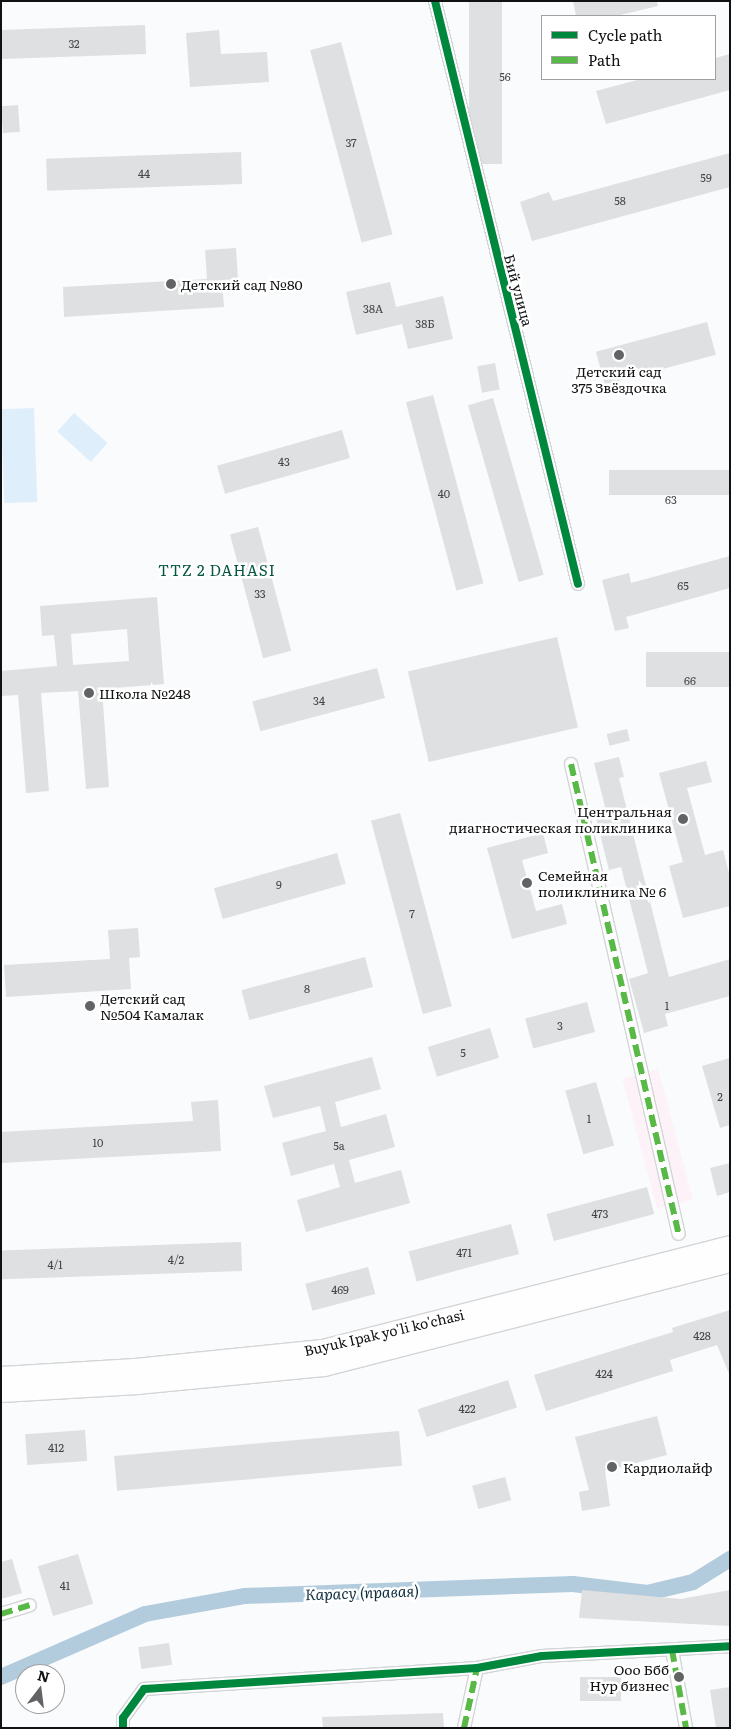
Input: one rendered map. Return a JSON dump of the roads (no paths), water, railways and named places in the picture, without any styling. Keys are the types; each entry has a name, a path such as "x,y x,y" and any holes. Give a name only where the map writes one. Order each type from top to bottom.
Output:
{"main road":[{"name":"Buyuk Ipak yo'li ko'chasi","path":"1,1376 135,1368 322,1350 730,1245"},
{"name":"Buyuk Ipak yo'li ko'chasi","path":"1,1392 138,1384 324,1366 730,1262"}],"street":[{"name":"Бий улица","path":"435,1 578,584"},
{"path":"571,764 679,1234"},
{"path":"1,1614 30,1605"},
{"path":"123,1728 123,1718 144,1689 477,1668 542,1656 730,1646"},
{"path":"672,1650 686,1728"},
{"path":"464,1728 477,1668"}],"waterway":[{"name":"Карасу (правая)","path":"1,1677 145,1614 245,1596 573,1584 647,1593 693,1582 730,1559"}],"place":[{"name":"Детский сад №80","path":"171,284"},
{"name":"Детский сад 375 Звёздочка","path":"619,355"},
{"name":"Школа №248","path":"89,693"},
{"name":"Центральная диагностическая поликлиника","path":"683,819"},
{"name":"Семейная поликлиника № 6","path":"527,883"},
{"name":"Детский сад №504 Камалак","path":"90,1006"},
{"name":"Кардиолайф","path":"612,1467"},
{"name":"Ооо Ббб Нур бизнес","path":"679,1677"}],"district":[{"name":"TTZ 2 DAHASI","path":"217,570"}]}
